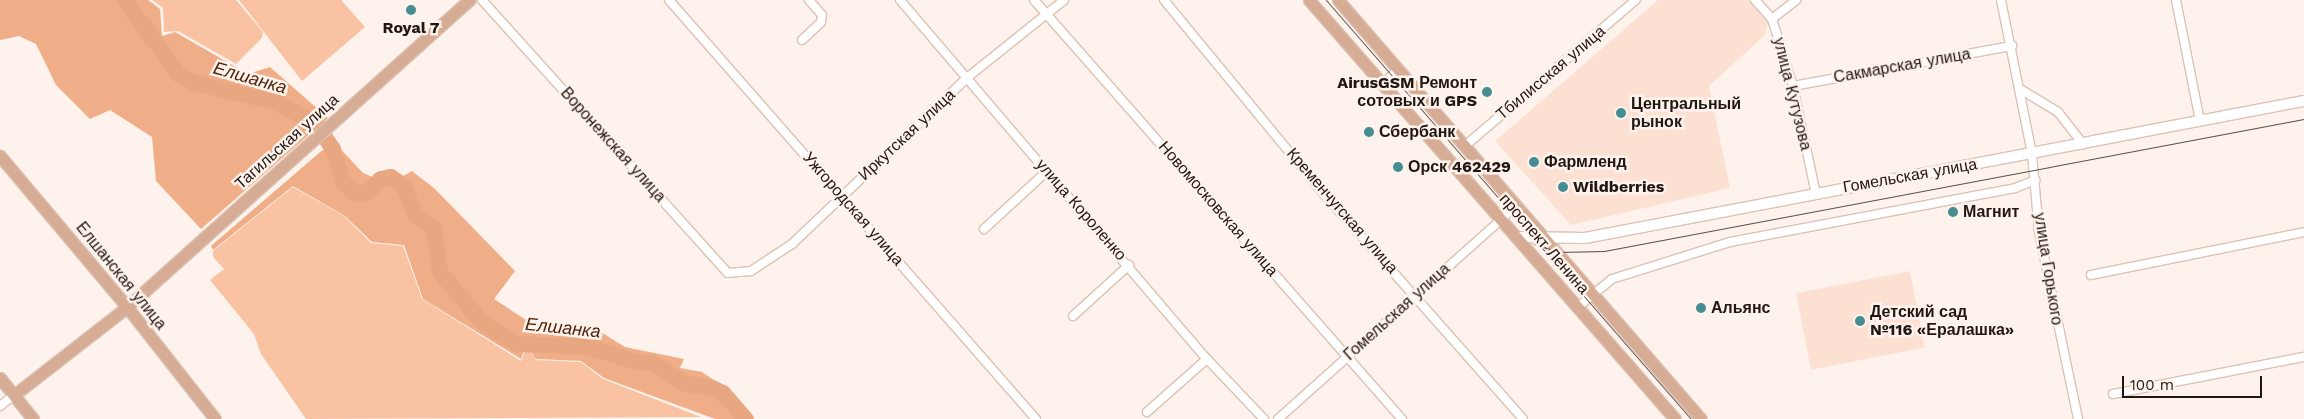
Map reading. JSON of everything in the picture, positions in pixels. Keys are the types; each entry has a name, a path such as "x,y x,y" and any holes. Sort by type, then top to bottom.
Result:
{"main road":[{"name":"Тагильская улица","path":"14,395 127,307 469,0"},
{"name":"проспект Ленина","path":"1309,0 1675,419"},
{"name":"проспект Ленина","path":"1338,0 1466,145 1516,206 1548,240 1701,419"},
{"name":"Елшанская улица","path":"0,156 127,307 215,419"},
{"path":"0,378 33,419"}],"street":[{"name":"Воронежская улица","path":"482,0 728,273 751,271"},
{"name":"Ужгородская улица","path":"669,0 1036,419"},
{"path":"802,40 822,22 822,15 809,0"},
{"name":"улица Короленко","path":"900,0 968,77 1046,172 1129,265 1207,359 1264,419"},
{"name":"Новомосковская улица","path":"1034,0 1402,419"},
{"name":"Иркутская улица","path":"751,271 792,244 968,77 1064,0"},
{"name":"Кременчугская улица","path":"1164,0 1324,194 1416,295 1524,419"},
{"name":"Тбилисская улица","path":"1466,145 1636,0"},
{"name":"улица Кутузова","path":"1755,0 1772,19 1793,86 1816,194"},
{"path":"1772,19 1796,0"},
{"name":"улица Горького","path":"2001,0 2012,46 2032,154 2036,180 2039,232 2078,419"},
{"path":"2176,0 2200,122"},
{"name":"Сакмарская улица","path":"1793,86 2012,46"},
{"path":"1382,84 1399,70"},
{"path":"2020,89 2058,112 2083,144"},
{"name":"Гомельская улица","path":"1516,237 1548,240 1585,238 2304,101"},
{"path":"984,230 1046,172"},
{"name":"Гомельская улица","path":"1578,307 1612,279 1730,242 2015,188 2036,180"},
{"name":"Гомельская улица","path":"1278,419 1516,206"},
{"path":"2091,275 2304,232"},
{"path":"1073,316 1129,265"},
{"path":"2113,394 2304,357"},
{"path":"1147,412 1207,359"},
{"path":"0,406 14,395"}],"shaded area":[{"path":"0,0 148,0 160,9 162,36 175,32 248,74 270,67 328,118 201,229 156,181 152,137 110,110 90,119 56,85 36,44 19,36 0,40"},
{"path":"152,0 236,0 263,32 262,38 236,64 178,31 164,32 163,8"},
{"path":"239,0 341,0 365,27 302,81"},
{"name":"Центральный рынок","path":"1658,0 1748,0 1768,22 1765,35 1709,86 1730,188 1571,225 1495,141"},
{"path":"333,141 363,173 389,184 412,171 435,189 515,271 494,299 543,331 596,329 625,347 684,359 680,368 702,372 731,392 754,419 715,419 604,378 581,361 536,359 526,344 521,359 423,299 404,245 372,242 345,216 293,186 213,250 211,246"},
{"path":"293,187 344,216 371,243 403,246 422,299 521,361 527,346 536,360 581,362 603,379 701,417 306,419 261,354 254,334 210,280 224,269 213,257 213,251"},
{"name":"Детский сад №116 «Ералашка»","path":"1910,271 1925,348 1811,370 1796,293"}],"waterway":[{"name":"Елшанка","path":"125,0 179,75 195,83 278,103 316,124 333,149 343,182 356,194 368,192 381,179 391,177 404,186 415,215 434,229 440,272 480,320 497,333 517,344 588,347 637,362 655,364 686,384 710,387 723,393 746,419"}],"tram line":[{"path":"1326,0 1691,419"},
{"path":"1534,244 1558,252 1604,251 2304,119"}],"place":[{"name":"Royal 7","path":"411,10"},
{"name":"AirusGSM Ремонт сотовых и GPS","path":"1487,92"},
{"name":"Центральный рынок","path":"1621,113"},
{"name":"Сбербанк","path":"1369,132"},
{"name":"Фармленд","path":"1534,162"},
{"name":"Орск 462429","path":"1398,167"},
{"name":"Wildberries","path":"1563,187"},
{"name":"Магнит","path":"1953,212"},
{"name":"Альянс","path":"1701,308"},
{"name":"Детский сад №116 «Ералашка»","path":"1860,321"}]}
